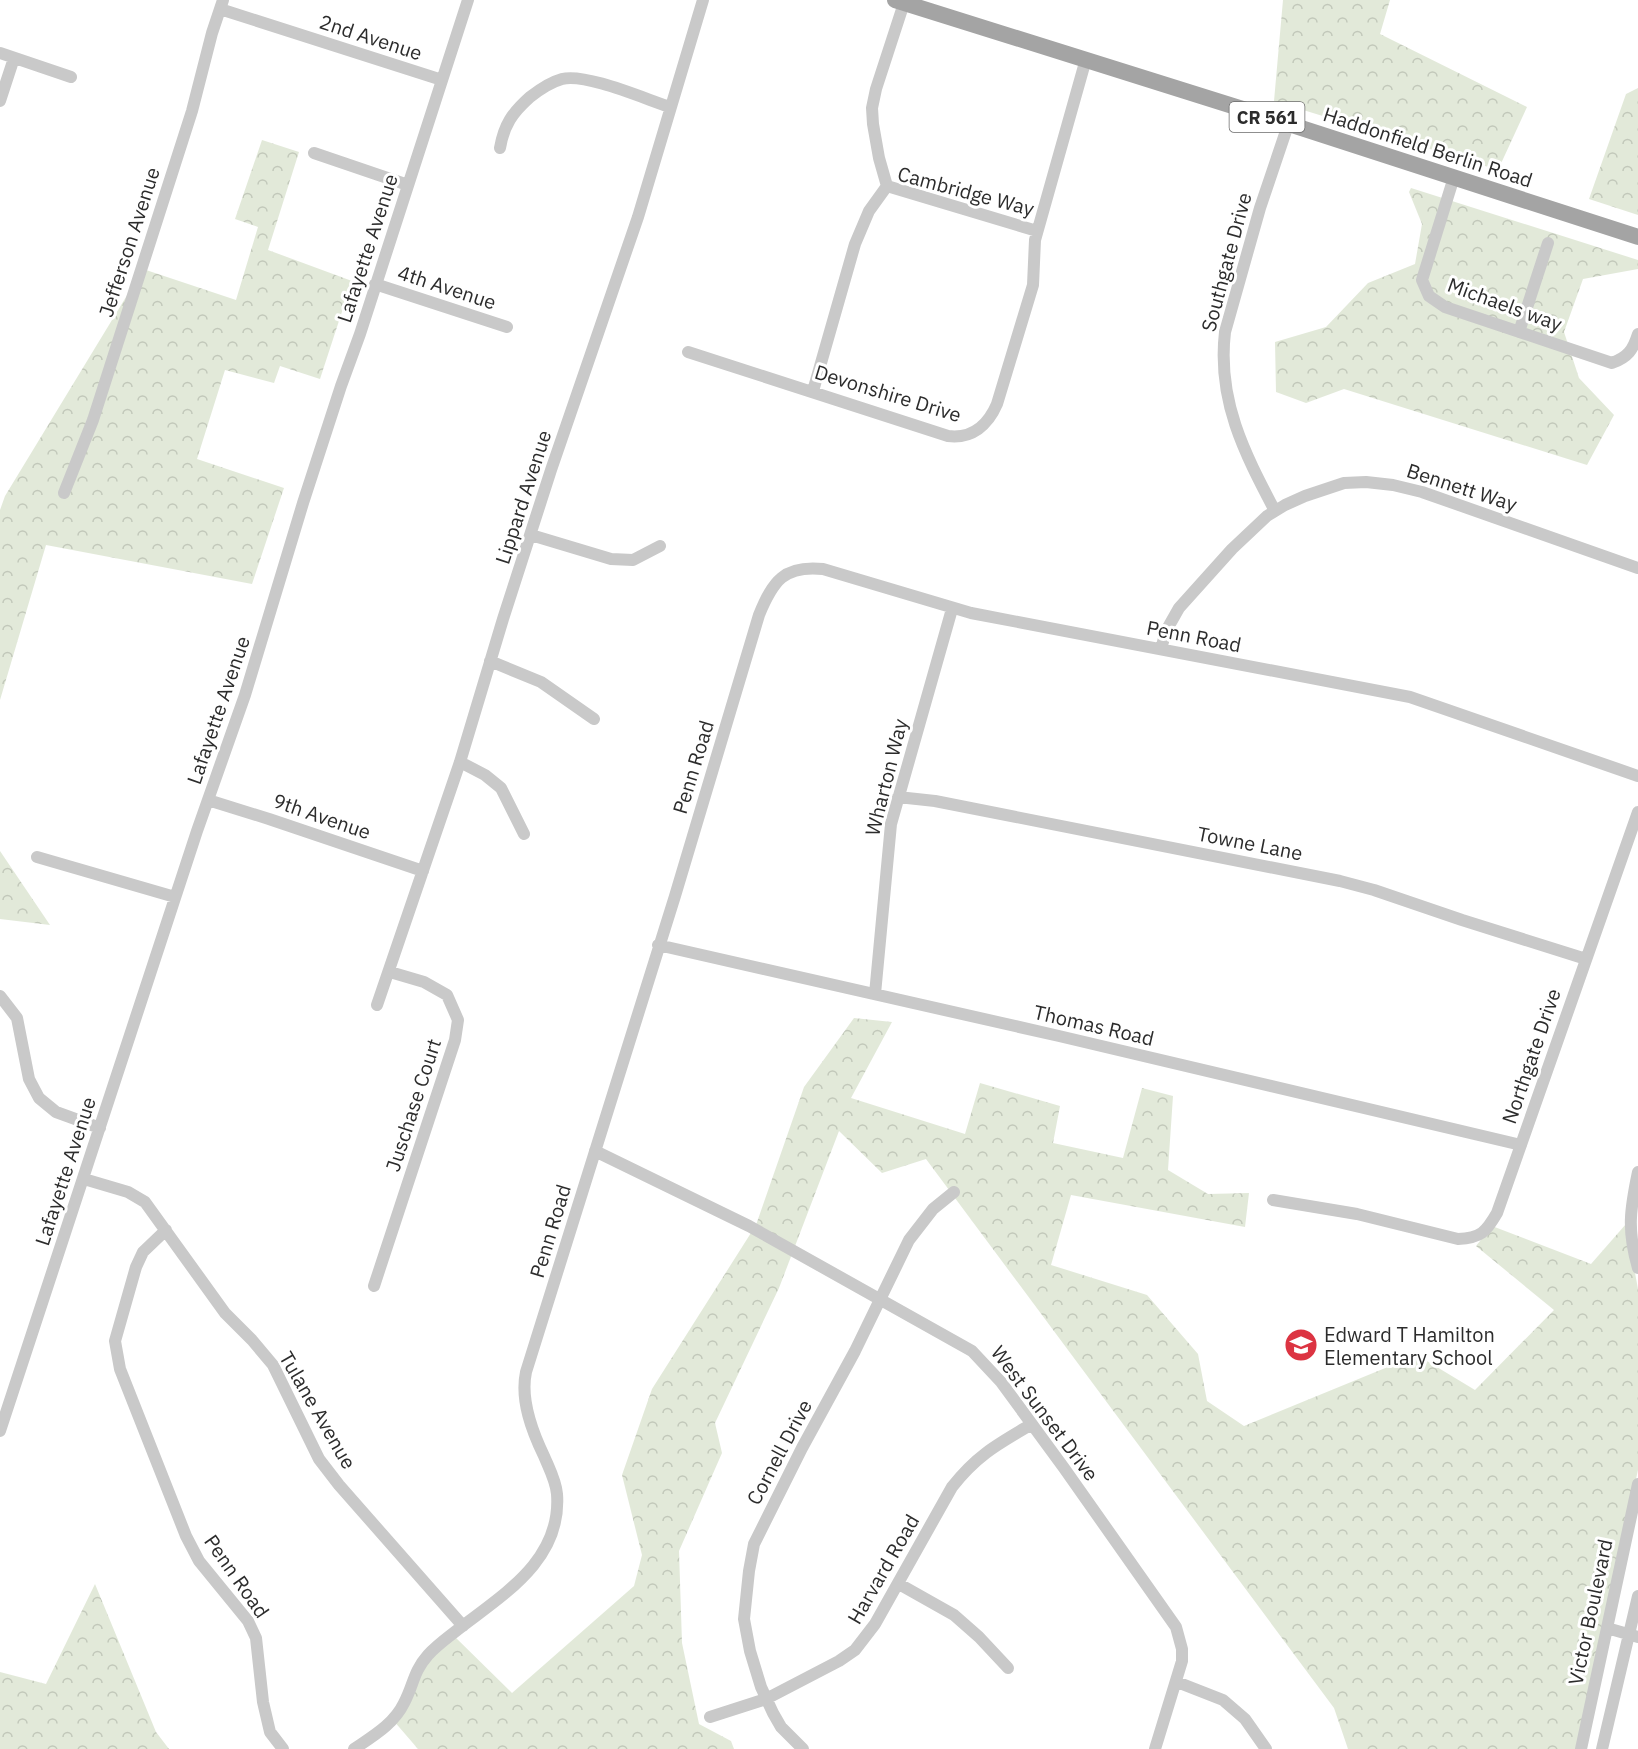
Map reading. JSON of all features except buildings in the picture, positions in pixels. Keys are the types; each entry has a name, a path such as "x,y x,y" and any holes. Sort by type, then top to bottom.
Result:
{"main road":[{"name":"Haddonfield Berlin Road","path":"900,1 1638,237"}],"street":[{"name":"Lafayette Avenue","path":"0,1431 175,897 245,695 303,503 468,0"},
{"name":"Lippard Avenue","path":"377,1005 460,762 551,470 638,218 703,0"},
{"path":"887,186 879,158 872,108 900,1"},
{"name":"2nd Avenue","path":"221,4 442,80"},
{"name":"Jefferson Avenue","path":"64,493 96,411 192,111 221,4"},
{"path":"0,53 71,77"},
{"path":"0,101 14,58"},
{"name":"Devonshire Drive","path":"688,352 948,436 961,438 985,424 991,419 997,404 1033,285 1037,231 1086,59"},
{"path":"500,148 503,130 521,105 535,93 563,79 586,80 670,107"},
{"name":"Southgate Drive","path":"1275,511 1257,476 1233,419 1223,374 1223,348 1225,332 1260,208 1288,125"},
{"path":"314,153 408,185"},
{"name":"Michaels way","path":"1454,177 1422,280 1429,296 1445,307 1612,363 1624,359 1633,350 1638,334"},
{"name":"Cambridge Way","path":"813,391 855,244 869,211 887,186 1037,231"},
{"path":"1519,332 1548,243"},
{"name":"4th Avenue","path":"375,284 507,327"},
{"name":"Bennett Way","path":"1161,649 1166,631 1179,608 1232,549 1267,516 1305,496 1344,483 1366,482 1393,485 1422,492 1638,568"},
{"path":"531,535 611,559 633,560 660,546"},
{"name":"Penn Road","path":"354,1749 388,1725 404,1704 416,1670 430,1652 531,1569 548,1547 555,1523 558,1494 553,1477 532,1431 524,1381 675,896 759,615 767,595 785,573 807,568 823,570 952,609 1410,697 1638,776"},
{"name":"Wharton Way","path":"875,994 891,824 952,609"},
{"path":"490,661 541,682 594,719"},
{"path":"460,762 485,775 501,788 524,834"},
{"name":"Towne Lane","path":"898,797 935,801 1340,881 1586,959"},
{"name":"9th Avenue","path":"208,800 423,871"},
{"name":"Northgate Drive","path":"1273,1200 1357,1214 1458,1239 1472,1238 1482,1234 1497,1213 1638,812"},
{"path":"37,857 175,897"},
{"name":"Thomas Road","path":"658,945 1521,1144"},
{"name":"Juschase Court","path":"374,1286 455,1040 458,1020 447,995 424,982 390,972"},
{"path":"0,996 17,1018 29,1079 39,1098 56,1112 100,1128"},
{"name":"West Sunset Drive","path":"595,1150 749,1226 972,1350 1001,1382 1032,1424 1176,1627 1182,1649 1182,1661 1155,1749"},
{"path":"1638,1172 1630,1231 1638,1268"},
{"name":"Tulane Avenue","path":"84,1179 128,1192 145,1202 225,1313 273,1365 319,1459 339,1485 463,1626"},
{"name":"Cornell Drive","path":"803,1749 782,1727 766,1699 750,1652 744,1619 748,1571 754,1545 802,1448 855,1351 909,1240 933,1209 954,1192"},
{"name":"Penn Road","path":"166,1230 143,1252 136,1267 115,1341 120,1369 186,1536 199,1561 248,1621 256,1638 263,1702 270,1732 283,1749"},
{"name":"Harvard Road","path":"710,1717 766,1699 855,1650 875,1624 952,1487 965,1470 990,1449 1032,1424"},
{"name":"Victor Boulevard","path":"1581,1749 1638,1484"},
{"path":"898,1584 954,1615 979,1637 1008,1668"},
{"path":"1602,1749 1633,1636 1638,1596"},
{"path":"1606,1628 1633,1636"},
{"path":"1177,1682 1223,1700 1245,1719 1266,1749"}],"green space":[{"path":"1283,0 1390,0 1380,34 1527,107 1498,170 1274,101"},
{"path":"1638,88 1638,215 1589,199 1626,94"},
{"path":"262,140 299,152 268,250 352,281 320,379 280,366 274,383 225,370 197,459 284,488 252,584 46,545 0,700 0,510 5,496 143,269 236,300 258,227 235,219"},
{"path":"1411,188 1638,260 1638,269 1583,279 1564,332 1579,378 1614,415 1587,465 1344,389 1306,403 1276,392 1275,342 1326,327 1368,283 1415,264 1422,224 1409,192"},
{"path":"0,851 50,925 0,919"},
{"path":"854,1018 892,1022 851,1098 965,1134 980,1083 1060,1106 1053,1143 1123,1158 1142,1088 1173,1096 1168,1170 1208,1194 1249,1193 1245,1227 1071,1195 1051,1265 1147,1295 1198,1354 1207,1401 1244,1426 1417,1355 1475,1390 1554,1310 1476,1246 1492,1226 1591,1264 1626,1224 1638,1289 1638,1470 1576,1749 1348,1749 1334,1708 926,1159 882,1173 839,1131 779,1288 715,1423 722,1453 679,1551 682,1643 699,1724 731,1741 734,1749 418,1749 393,1720 429,1651 452,1634 512,1693 634,1586 642,1555 622,1475 652,1389 756,1225 804,1087"},
{"path":"95,1584 156,1732 169,1749 0,1749 0,1672 46,1684"}],"place":[{"name":"Edward T Hamilton Elementary School","path":"1301,1345"}]}
